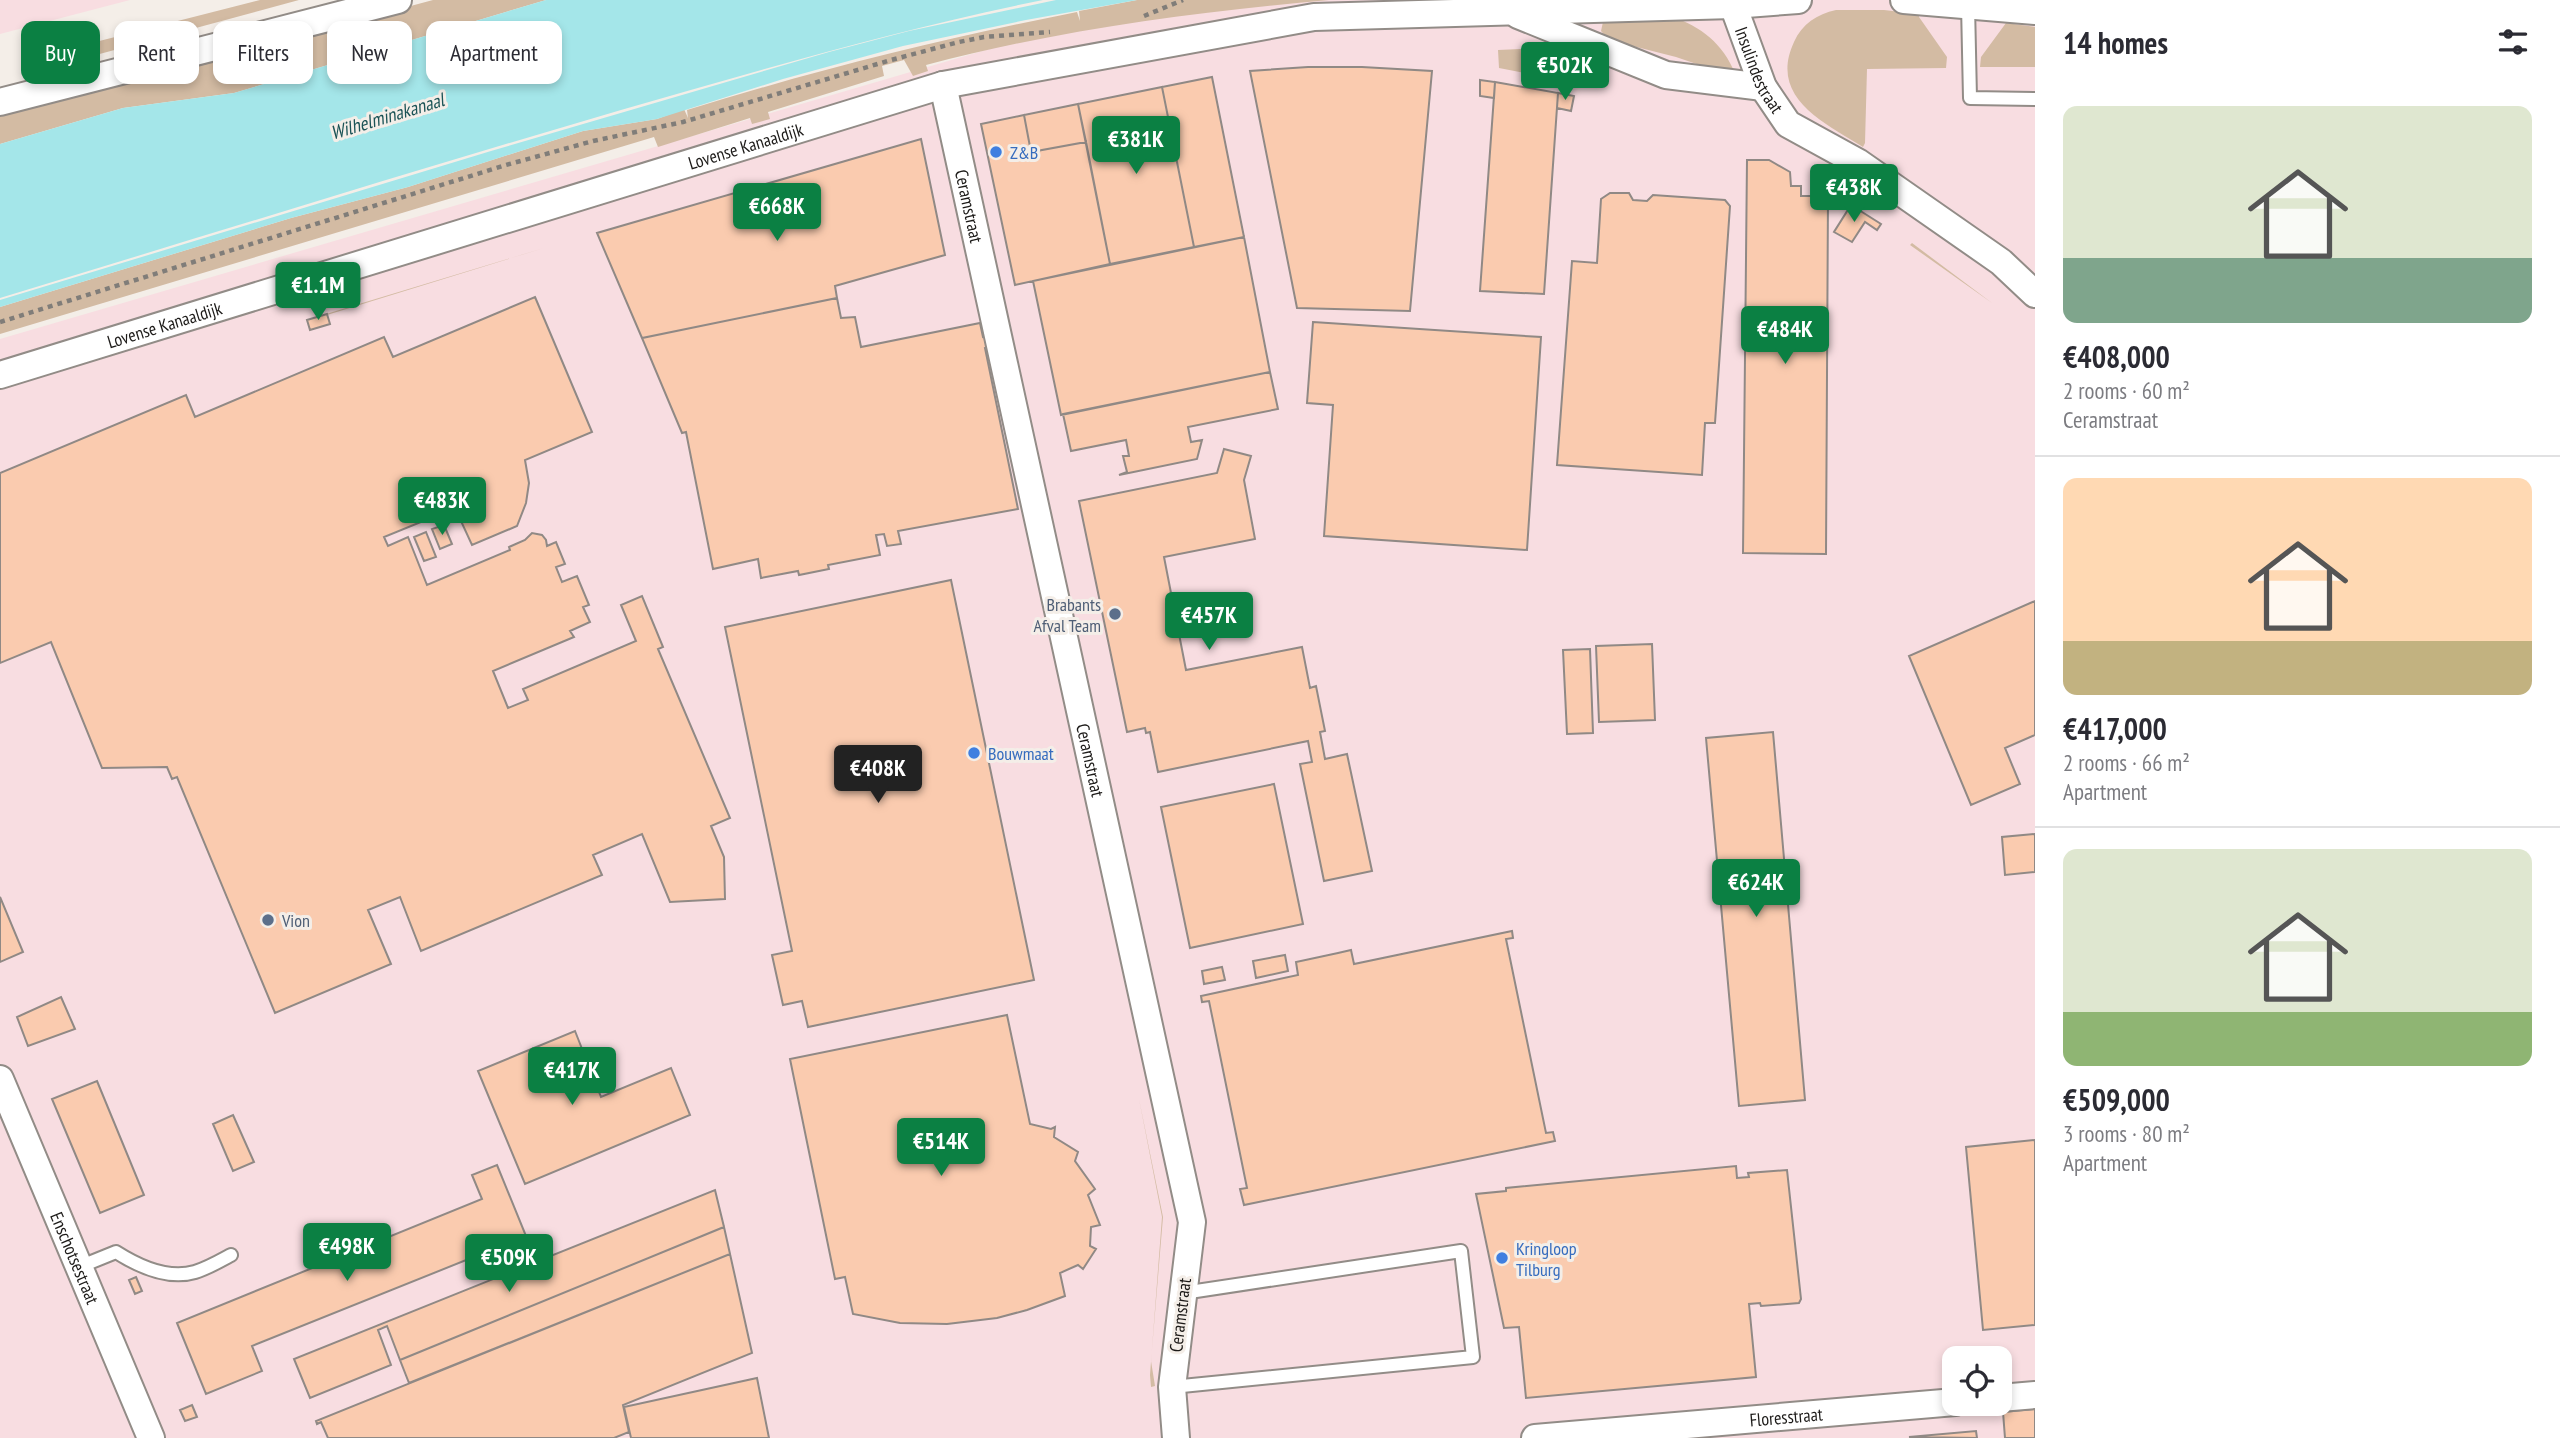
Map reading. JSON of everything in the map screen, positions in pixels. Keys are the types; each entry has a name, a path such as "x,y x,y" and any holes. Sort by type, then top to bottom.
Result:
{"street":[{"path":"0,102 398,0"},
{"name":"Lovense Kanaaldijk","path":"0,375 943,85 1314,17 1733,5 1798,0"},
{"path":"1904,0 2035,11"},
{"name":"Insulindestraat","path":"1733,5 1763,87 1788,124 1859,163 2001,262 2035,294"},
{"name":"Lovense Kanaaldijk","path":"1510,11 1666,75 1763,87"},
{"name":"Ceramstraat","path":"943,85 1192,1222 1172,1387 1176,1438"},
{"name":"Enschotsestraat","path":"0,1079 152,1438"},
{"path":"2012,1397 2035,1395"},
{"name":"Floresstraat","path":"1535,1438 1942,1403"}],"lane":[{"path":"1968,5 1970,98 2035,99"},
{"path":"1172,1387 1473,1357 1461,1251 1183,1293"},
{"path":"79,1267 116,1252 134,1264 173,1275 194,1273 231,1255"}],"path":[{"path":"1136,18 1183,0"},
{"path":"0,322 127,284 246,244 593,141 683,122 891,60 984,37 1062,31"}],"shaded area":[{"path":"0,0 130,0 50,21 21,21 21,29 0,34"},
{"path":"260,0 299,0 213,21 199,27 199,21 178,21"},
{"path":"433,0 546,0 476,21 426,21 426,36 412,40 412,21 355,21"},
{"path":"1137,0 1329,0 1228,10 1076,32 926,65 928,71 913,76 904,60 882,66 884,76 768,112 770,119 752,124 750,118 658,147 654,137 0,334 0,307 291,218 408,187 583,131 657,119 684,109 688,118 687,110 832,68 1077,12 1080,21 1079,11"},
{"path":"1156,0 2035,0 2035,1438 0,1438 0,339"},
{"path":"1836,10 1884,10 1919,14 1947,57 1946,68 1867,69 1863,147 1804,106 1794,94 1788,79 1788,62 1801,30 1823,14"},
{"path":"1672,17 1692,25 1710,38 1724,53 1735,73 1726,74 1676,57 1609,40 1601,31 1603,22"},
{"path":"2006,23 2035,27 2035,67 1980,67 1981,57"},
{"path":"327,28 327,65 313,69 313,32"},
{"path":"114,37 114,50 100,54 100,41"},
{"path":"1563,47 1566,81 1499,68 1498,50"},
{"path":"213,59 213,84 264,84 234,93 123,108 0,144 0,116 119,84 199,84 199,63"},
{"path":"1912,243 1992,303 1910,245"},
{"path":"544,248 327,315 326,314"},
{"path":"1139,1099 1163,1217 1152,1352 1162,1217"},
{"path":"1151,1361 1155,1386 1151,1387 1150,1375"}],"water":[{"name":"Wilhelminakanaal","path":"546,0 1043,0 884,37 673,95 0,298 0,144 123,108 234,93 264,84 313,84 313,69 327,65 327,84 412,84 412,40 426,36 426,84 562,84 562,21 476,21"},
{"path":"1056,0 1137,0 903,46 783,79 657,119 583,131 408,187 291,218 0,307 0,300 829,52 909,31"}],"building":[{"path":"1308,67 1432,71 1410,311 1297,308 1250,71"},
{"path":"1212,77 1244,237 1194,247 1162,87"},
{"path":"1480,80 1495,82 1494,98 1480,96"},
{"path":"1495,82 1558,93 1544,294 1480,291"},
{"path":"1162,87 1194,247 1110,264 1078,104"},
{"path":"1558,93 1574,96 1571,111 1557,108"},
{"path":"1078,104 1086,142 1031,152 1024,115"},
{"path":"1024,115 1031,152 1086,142 1110,264 1015,285 981,124"},
{"path":"921,139 945,255 835,286 837,298 642,338 597,233"},
{"path":"1747,160 1769,160 1790,172 1791,186 1801,186 1801,196 1828,196 1826,554 1743,553"},
{"path":"1610,193 1629,193 1633,200 1647,201 1653,195 1725,200 1730,206 1715,423 1705,423 1702,475 1557,465 1572,261 1597,263 1601,199"},
{"path":"1851,205 1881,224 1877,230 1865,222 1852,242 1834,232"},
{"path":"1244,237 1270,372 1061,415 1033,281"},
{"path":"535,297 592,432 525,460 529,483 526,503 517,526 472,545 455,508 384,537 388,546 408,537 427,585 510,550 509,547 525,540 532,533 542,535 547,546 556,542 565,564 556,567 562,582 577,576 589,605 583,607 590,622 570,631 574,637 493,671 508,708 528,700 523,689 636,641 621,605 642,596 663,647 658,649 730,818 711,826 724,857 725,899 670,902 642,834 593,855 602,875 421,951 400,897 368,910 391,964 275,1013 177,777 172,779 167,767 102,768 51,642 0,663 0,473 186,395 195,417 384,337 393,357"},
{"path":"837,298 841,318 855,317 861,347 980,323 983,337 987,336 990,347 985,348 1018,509 898,531 901,544 887,546 884,534 876,535 880,555 828,565 829,569 799,575 798,571 761,578 758,559 713,569 686,432 682,433 642,338"},
{"path":"327,314 330,324 310,330 307,320"},
{"path":"1313,322 1541,337 1527,550 1324,536 1333,405 1307,403"},
{"path":"1270,372 1278,409 1188,427 1191,442 1202,440 1197,459 1119,475 1127,472 1123,456 1129,456 1126,440 1071,451 1063,414"},
{"path":"1224,449 1251,456 1244,480 1255,539 1164,557 1186,670 1302,647 1310,688 1316,686 1325,731 1320,732 1325,759 1347,754 1372,871 1324,881 1300,764 1312,762 1308,741 1158,772 1150,732 1146,733 1145,728 1127,732 1079,501 1217,473"},
{"path":"444,525 452,544 440,549 432,529"},
{"path":"426,532 436,557 424,561 414,537"},
{"path":"951,580 1034,980 808,1027 802,1001 783,1005 772,955 792,951 725,627"},
{"path":"2035,601 2035,735 2005,748 2020,784 1971,805 1909,656"},
{"path":"1652,644 1655,720 1599,722 1596,646"},
{"path":"1590,649 1593,733 1567,734 1563,650"},
{"path":"1773,732 1805,1100 1739,1106 1706,738"},
{"path":"1274,784 1303,924 1190,948 1161,807"},
{"path":"2035,834 2035,872 2005,875 2002,837"},
{"path":"0,897 23,952 0,962"},
{"path":"1512,931 1513,938 1506,939 1546,1133 1553,1132 1555,1141 1244,1205 1240,1189 1247,1188 1209,1001 1202,1002 1201,996 1298,975 1296,962 1351,950 1354,964"},
{"path":"1285,955 1288,971 1256,978 1253,961"},
{"path":"1222,967 1225,980 1204,984 1202,971"},
{"path":"61,997 75,1029 28,1046 17,1017"},
{"path":"1007,1015 1030,1124 1051,1129 1055,1127 1054,1137 1078,1152 1075,1161 1095,1189 1088,1195 1100,1225 1091,1227 1090,1246 1096,1249 1083,1269 1078,1265 1060,1273 1065,1296 1027,1310 997,1318 947,1324 900,1323 853,1314 845,1277 835,1279 790,1059"},
{"path":"575,1031 601,1097 671,1068 690,1115 525,1184 478,1071"},
{"path":"97,1081 144,1195 100,1213 52,1099"},
{"path":"233,1115 254,1162 233,1171 213,1124"},
{"path":"2035,1140 2035,1325 1983,1330 1966,1147"},
{"path":"497,1165 526,1236 252,1346 262,1371 206,1394 177,1323 482,1199 472,1175"},
{"path":"1736,1166 1737,1178 1749,1177 1748,1173 1787,1170 1801,1299 1799,1303 1761,1306 1760,1303 1749,1304 1756,1377 1526,1398 1519,1327 1504,1328 1476,1194 1506,1191 1506,1188"},
{"path":"715,1190 724,1227 400,1360 387,1326 378,1330 391,1365 310,1398 294,1359"},
{"path":"724,1227 730,1254 409,1383 400,1360"},
{"path":"730,1254 752,1353 623,1405 629,1432 614,1438 328,1438 321,1422 317,1424 316,1421"},
{"path":"136,1277 142,1291 135,1294 129,1280"},
{"path":"757,1378 769,1438 631,1438 624,1407"},
{"path":"192,1405 197,1417 185,1421 180,1410"},
{"path":"2035,1409 2035,1438 2005,1438 2003,1416 2012,1416 2012,1411"},
{"path":"1976,1431 1977,1438 1909,1437"}],"place":[{"name":"Z&B","path":"996,152"},
{"name":"Brabants Afval Team","path":"1115,614"},
{"name":"Bouwmaat","path":"974,753"},
{"name":"Vion","path":"268,920"},
{"name":"Kringloop Tilburg","path":"1502,1258"}]}
